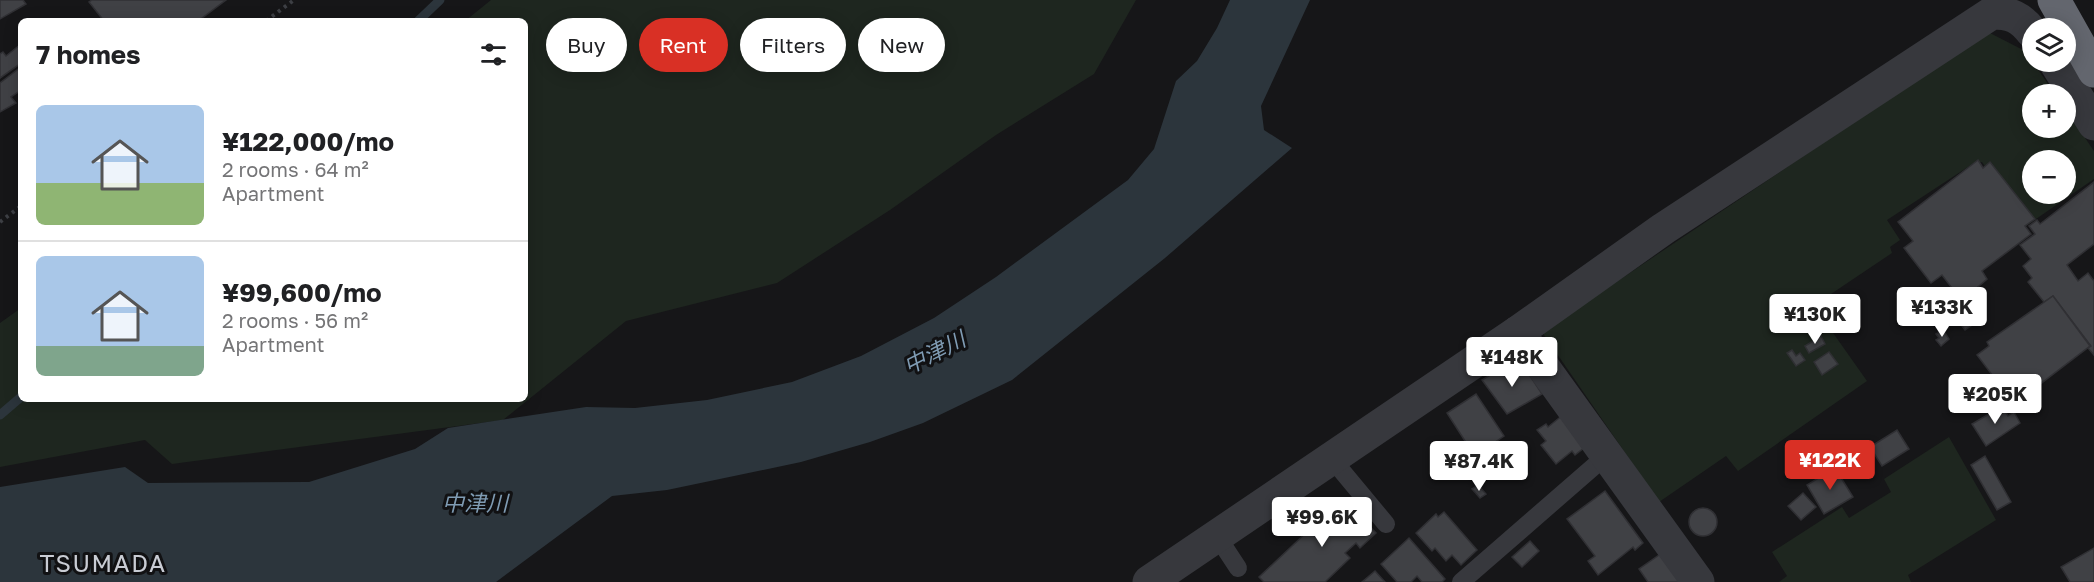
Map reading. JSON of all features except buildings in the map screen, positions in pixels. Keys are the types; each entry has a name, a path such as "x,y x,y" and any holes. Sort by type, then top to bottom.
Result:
{"highway":[{"path":"2054,0 2094,71"}],"street":[{"path":"1149,582 1518,332 1663,229 1992,13 2007,13 2022,19"},
{"path":"2061,72 2094,124"},
{"path":"1518,332 1698,582"}],"lane":[{"path":"1461,582 1607,455"},
{"path":"1332,459 1386,524"},
{"path":"1217,536 1238,568"}],"path":[{"path":"270,18 294,0"},
{"path":"0,222 18,208"}],"shaded area":[{"path":"491,0 1136,0 1094,74 996,135 890,210 777,283 626,321 528,400 528,18 469,18"},
{"path":"1988,32 2022,49 2022,72 2040,72 2048,84 2022,84 2022,138 2076,138 2076,125 2094,151 2094,179 2076,191 2076,150 2022,150 2022,204 2058,204 2026,226 1982,162 1974,163 1887,220 1900,240 1890,247 1892,253 1831,294 1847,318 1831,330 1867,381 1738,471 1726,456 1659,502 1542,332"},
{"path":"18,310 18,402 525,402 503,420 172,464 145,440 0,467 0,323"},
{"path":"1949,437 1996,520 1908,575 1911,582 1779,582 1787,576 1772,552 1842,507 1849,518 1891,492 1884,479"}],"water":[{"name":"中津川","path":"1230,0 1310,0 1261,106 1264,130 1292,148 1165,258 1012,380 923,423 870,442 801,462 667,490 612,496 496,582 0,582 0,487 125,467 148,483 309,482 415,449 448,428 586,407 635,408 707,400 792,382 861,356 934,318 996,277 1128,180 1154,149 1176,81 1197,61 1217,28"}],"waterway":[{"path":"421,18 440,0"},
{"path":"0,415 18,400"}],"district":[{"name":"TSUMADA","path":"103,562"}]}
